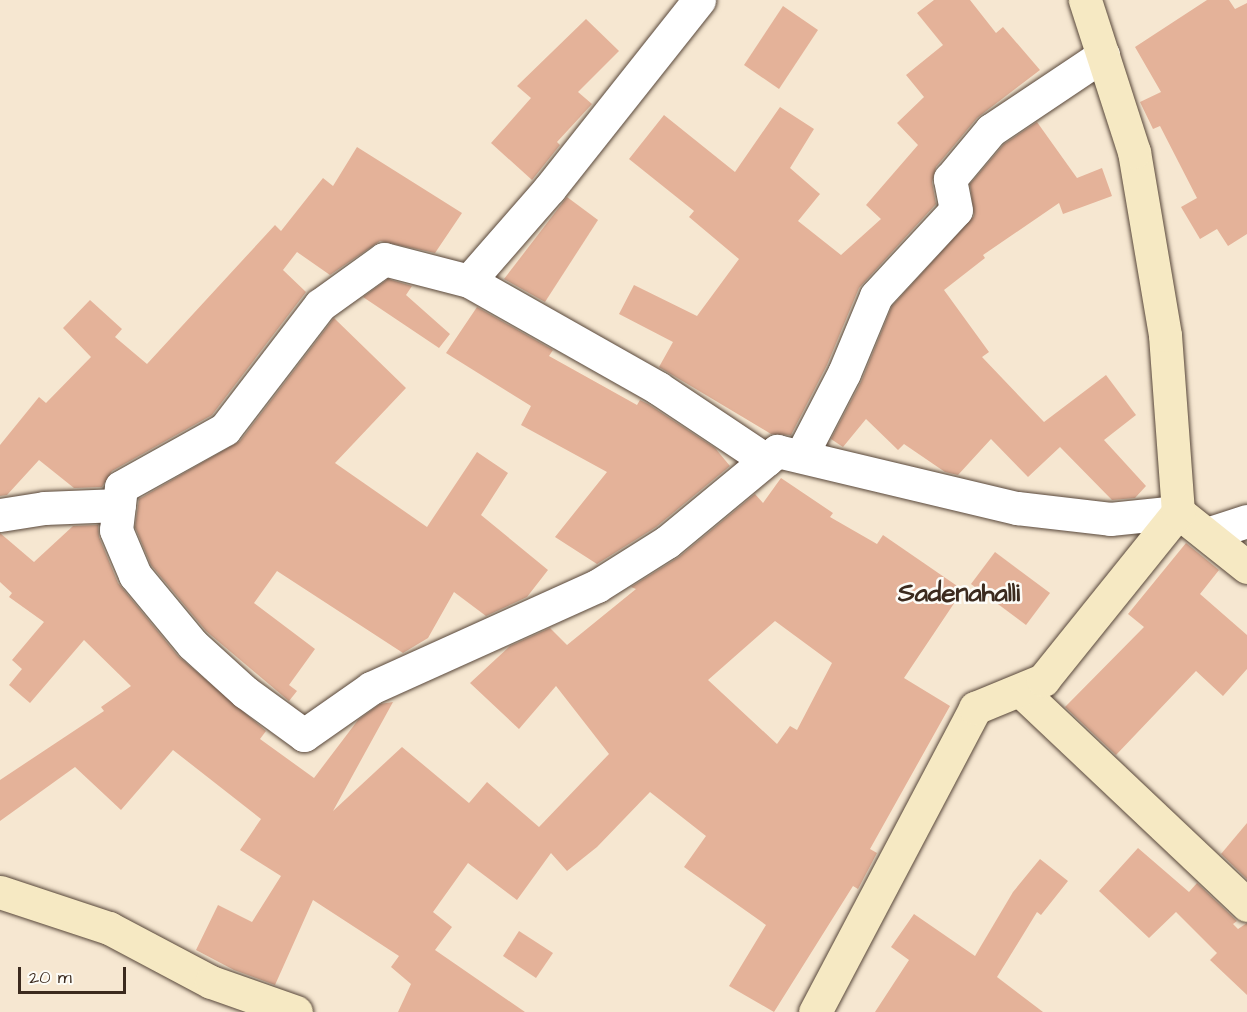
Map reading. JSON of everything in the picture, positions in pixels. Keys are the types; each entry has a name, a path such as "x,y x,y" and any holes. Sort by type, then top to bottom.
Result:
{"street":[{"path":"469,281 550,188 699,0"},
{"path":"815,1012 975,708 999,696 1022,692 1043,680 1178,512 1165,335 1134,152 1085,0"},
{"path":"801,456 844,373 876,296 956,210 950,178 992,130 1103,55"},
{"path":"766,460 658,388 469,281 384,259 320,305 246,397 225,429 121,487 116,530 135,575 192,644 245,692 304,735 371,688 597,586 667,542 777,451 1017,508 1110,519 1178,512 1247,567"},
{"path":"0,515 44,508 119,505"},
{"path":"1207,534 1247,521"},
{"path":"1022,692 1247,905"},
{"path":"0,892 109,928 211,982 296,1012"}],"building":[{"path":"934,0 970,0 996,33 1003,27 1040,70 977,118 936,167 932,182 936,204 859,288 827,365 791,435 771,434 659,367 673,342 619,314 634,285 697,316 739,259 689,217 694,211 629,159 664,115 735,172 780,107 814,129 790,168 820,194 798,221 841,255 881,219 866,205 918,145 897,123 924,97 906,75 943,45 917,13"},
{"path":"1207,0 1229,0 1235,9 1247,3 1247,234 1228,246 1217,229 1200,239 1181,207 1197,198 1160,126 1153,129 1140,102 1161,92 1135,47"},
{"path":"783,6 818,30 779,89 744,65"},
{"path":"586,19 619,51 578,92 592,104 557,142 560,145 532,180 491,143 531,98 517,86"},
{"path":"1037,122 1077,178 1102,168 1112,196 1063,214 1059,203 983,255 985,258 944,290 989,352 982,357 1044,422 1106,375 1136,415 1104,440 1146,486 1135,498 1112,500 1060,447 1028,477 991,439 958,475 945,472 904,444 898,450 866,419 843,447 831,439 861,382 892,306 974,216 970,184 1004,144"},
{"path":"357,147 462,213 435,253 380,241 330,275 297,252 283,270 306,292 212,415 112,471 102,487 74,488 39,460 7,495 0,496 0,445 39,397 46,403 91,357 63,328 90,300 122,329 115,337 147,364 275,225 281,231 323,178 333,186"},
{"path":"567,197 598,220 545,302 504,279"},
{"path":"388,279 412,286 406,295 450,334 439,348 363,297"},
{"path":"477,307 553,350 549,356 637,405 640,400 648,404 715,448 730,466 656,527 597,564 555,537 607,472 521,425 531,406 446,353"},
{"path":"334,318 406,388 335,463 427,527 477,452 508,473 481,515 548,570 527,597 486,616 454,592 428,638 403,653 277,571 254,603 315,649 289,685 297,691 289,701 206,631 151,565 135,527 139,499 240,441"},
{"path":"781,478 833,513 830,517 877,544 883,535 963,590 904,678 950,706 870,849 877,853 858,889 853,886 774,1012 729,986 766,925 684,867 706,836 650,792 597,847 567,871 551,853 517,900 468,863 433,912 452,927 435,950 525,1012 398,1012 411,984 391,967 399,956 313,900 275,985 234,970 196,950 218,905 252,922 281,876 240,850 261,819 173,750 121,810 75,767 0,821 0,780 104,711 101,707 131,686 84,640 30,703 9,685 22,669 12,660 44,622 9,597 12,593 0,582 0,533 34,562 73,526 98,525 99,537 118,583 178,656 266,731 260,739 314,778 358,720 380,704 393,702 333,811 402,747 469,803 487,782 539,827 609,754 556,686 519,729 470,683 510,646 550,628 567,645 636,589 631,587 679,557 755,494 763,503","holes":["775,621 832,663 797,730 790,726 777,744 708,680"]},
{"path":"1186,543 1219,570 1200,594 1247,635 1247,669 1223,696 1196,671 1116,755 1065,707 1144,627 1128,614"},
{"path":"995,552 1050,593 1026,625 971,584"},
{"path":"1247,823 1247,879 1221,854"},
{"path":"1138,848 1189,892 1197,883 1237,921 1233,924 1238,929 1247,923 1247,995 1210,960 1217,953 1176,912 1149,938 1099,891"},
{"path":"1040,859 1068,881 1041,915 1037,912 997,977 1043,1012 875,1012 909,960 891,947 914,914 975,956 1013,892"},
{"path":"519,931 553,953 536,978 503,956"}],"district":[{"name":"Sadenahalli","path":"959,594"}]}
